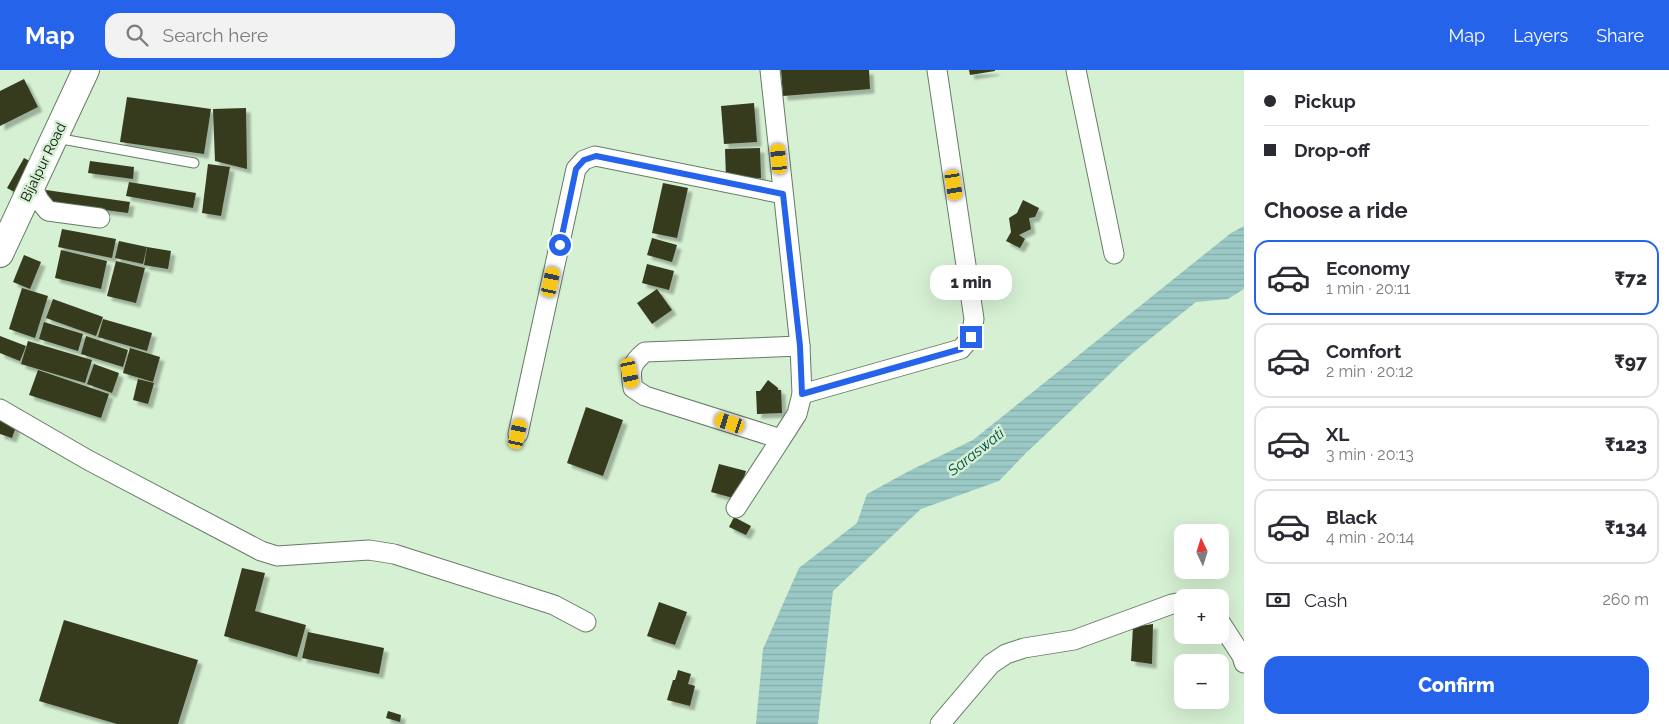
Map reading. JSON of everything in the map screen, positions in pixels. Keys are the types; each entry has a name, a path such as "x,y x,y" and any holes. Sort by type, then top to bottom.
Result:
{"main road":[{"name":"Bijalpur Road","path":"0,254 86,70"}],"street":[{"path":"736,508 797,414 802,394 800,346 770,70"},
{"path":"802,394 961,349 971,337 974,319 937,70"},
{"path":"1076,70 1114,254"},
{"path":"518,434 576,169 584,160 596,156 783,194"},
{"path":"32,186 38,200 48,211 100,218"},
{"path":"781,439 645,396 633,388 630,373 637,359 645,352 800,346"},
{"path":"0,409 88,460 261,551 277,556 369,550 394,554 554,605 586,622"},
{"path":"940,724 990,664 1006,654 1024,648 1074,640 1174,604"},
{"path":"1229,636 1242,656 1244,663"}],"lane":[{"path":"55,138 194,163"}],"water":[{"name":"Saraswati","path":"1244,226 1244,289 1228,299 1196,302 1130,355 999,481 921,509 833,591 818,724 756,724 763,649 799,568 857,523 867,494 973,440 1231,233"}],"building":[{"path":"781,70 869,70 870,89 783,96"},
{"path":"969,70 995,70 995,71 970,75"},
{"path":"24,79 38,107 0,126 0,91"},
{"path":"127,97 211,109 204,154 120,142"},
{"path":"754,103 757,142 724,144 721,106"},
{"path":"246,108 247,169 215,161 213,109"},
{"path":"760,148 761,178 726,179 725,149"},
{"path":"24,158 37,165 20,195 7,188"},
{"path":"90,161 134,167 133,179 88,173"},
{"path":"208,164 230,167 221,216 202,213"},
{"path":"129,182 196,193 193,208 126,196"},
{"path":"663,183 688,188 677,238 652,233"},
{"path":"46,190 130,202 128,213 45,202"},
{"path":"1023,200 1039,208 1035,217 1029,218 1031,229 1019,235 1025,239 1020,248 1006,241 1011,232 1009,218 1017,213"},
{"path":"62,229 116,239 112,258 58,247"},
{"path":"652,238 677,245 672,262 647,255"},
{"path":"119,241 147,247 143,264 115,258"},
{"path":"147,247 171,251 168,269 144,265"},
{"path":"61,250 107,261 101,289 55,278"},
{"path":"24,255 41,262 30,289 13,282"},
{"path":"116,261 145,268 136,303 107,296"},
{"path":"647,264 674,271 669,290 642,283"},
{"path":"22,288 48,296 35,338 9,329"},
{"path":"657,289 672,310 652,324 637,303"},
{"path":"53,299 103,317 96,336 46,318"},
{"path":"103,319 152,333 147,351 98,337"},
{"path":"44,322 83,334 78,351 39,339"},
{"path":"0,336 26,346 20,361 0,353"},
{"path":"86,336 128,350 123,367 81,354"},
{"path":"28,341 92,360 85,383 21,364"},
{"path":"130,348 160,357 153,382 123,373"},
{"path":"94,364 119,373 112,393 87,384"},
{"path":"38,370 109,394 101,418 29,395"},
{"path":"138,379 154,383 148,404 133,400"},
{"path":"768,380 778,390 781,390 782,413 757,414 756,391 760,391"},
{"path":"586,407 623,420 603,476 567,463"},
{"path":"0,419 17,424 12,438 0,434"},
{"path":"719,464 746,471 737,499 711,492"},
{"path":"734,517 751,526 746,535 729,527"},
{"path":"242,568 265,573 255,611 306,625 297,657 224,636"},
{"path":"659,602 687,612 675,645 647,636"},
{"path":"64,620 198,660 178,724 117,724 39,701"},
{"path":"1153,624 1152,664 1131,661 1133,627"},
{"path":"308,632 384,648 379,674 302,658"},
{"path":"678,670 691,674 688,684 695,686 690,706 667,700"},
{"path":"388,711 401,715 400,722 386,718"}],"route":[{"path":"560,245 576,169 584,160 596,156 783,194 800,346 802,394 961,349 971,337"}]}
